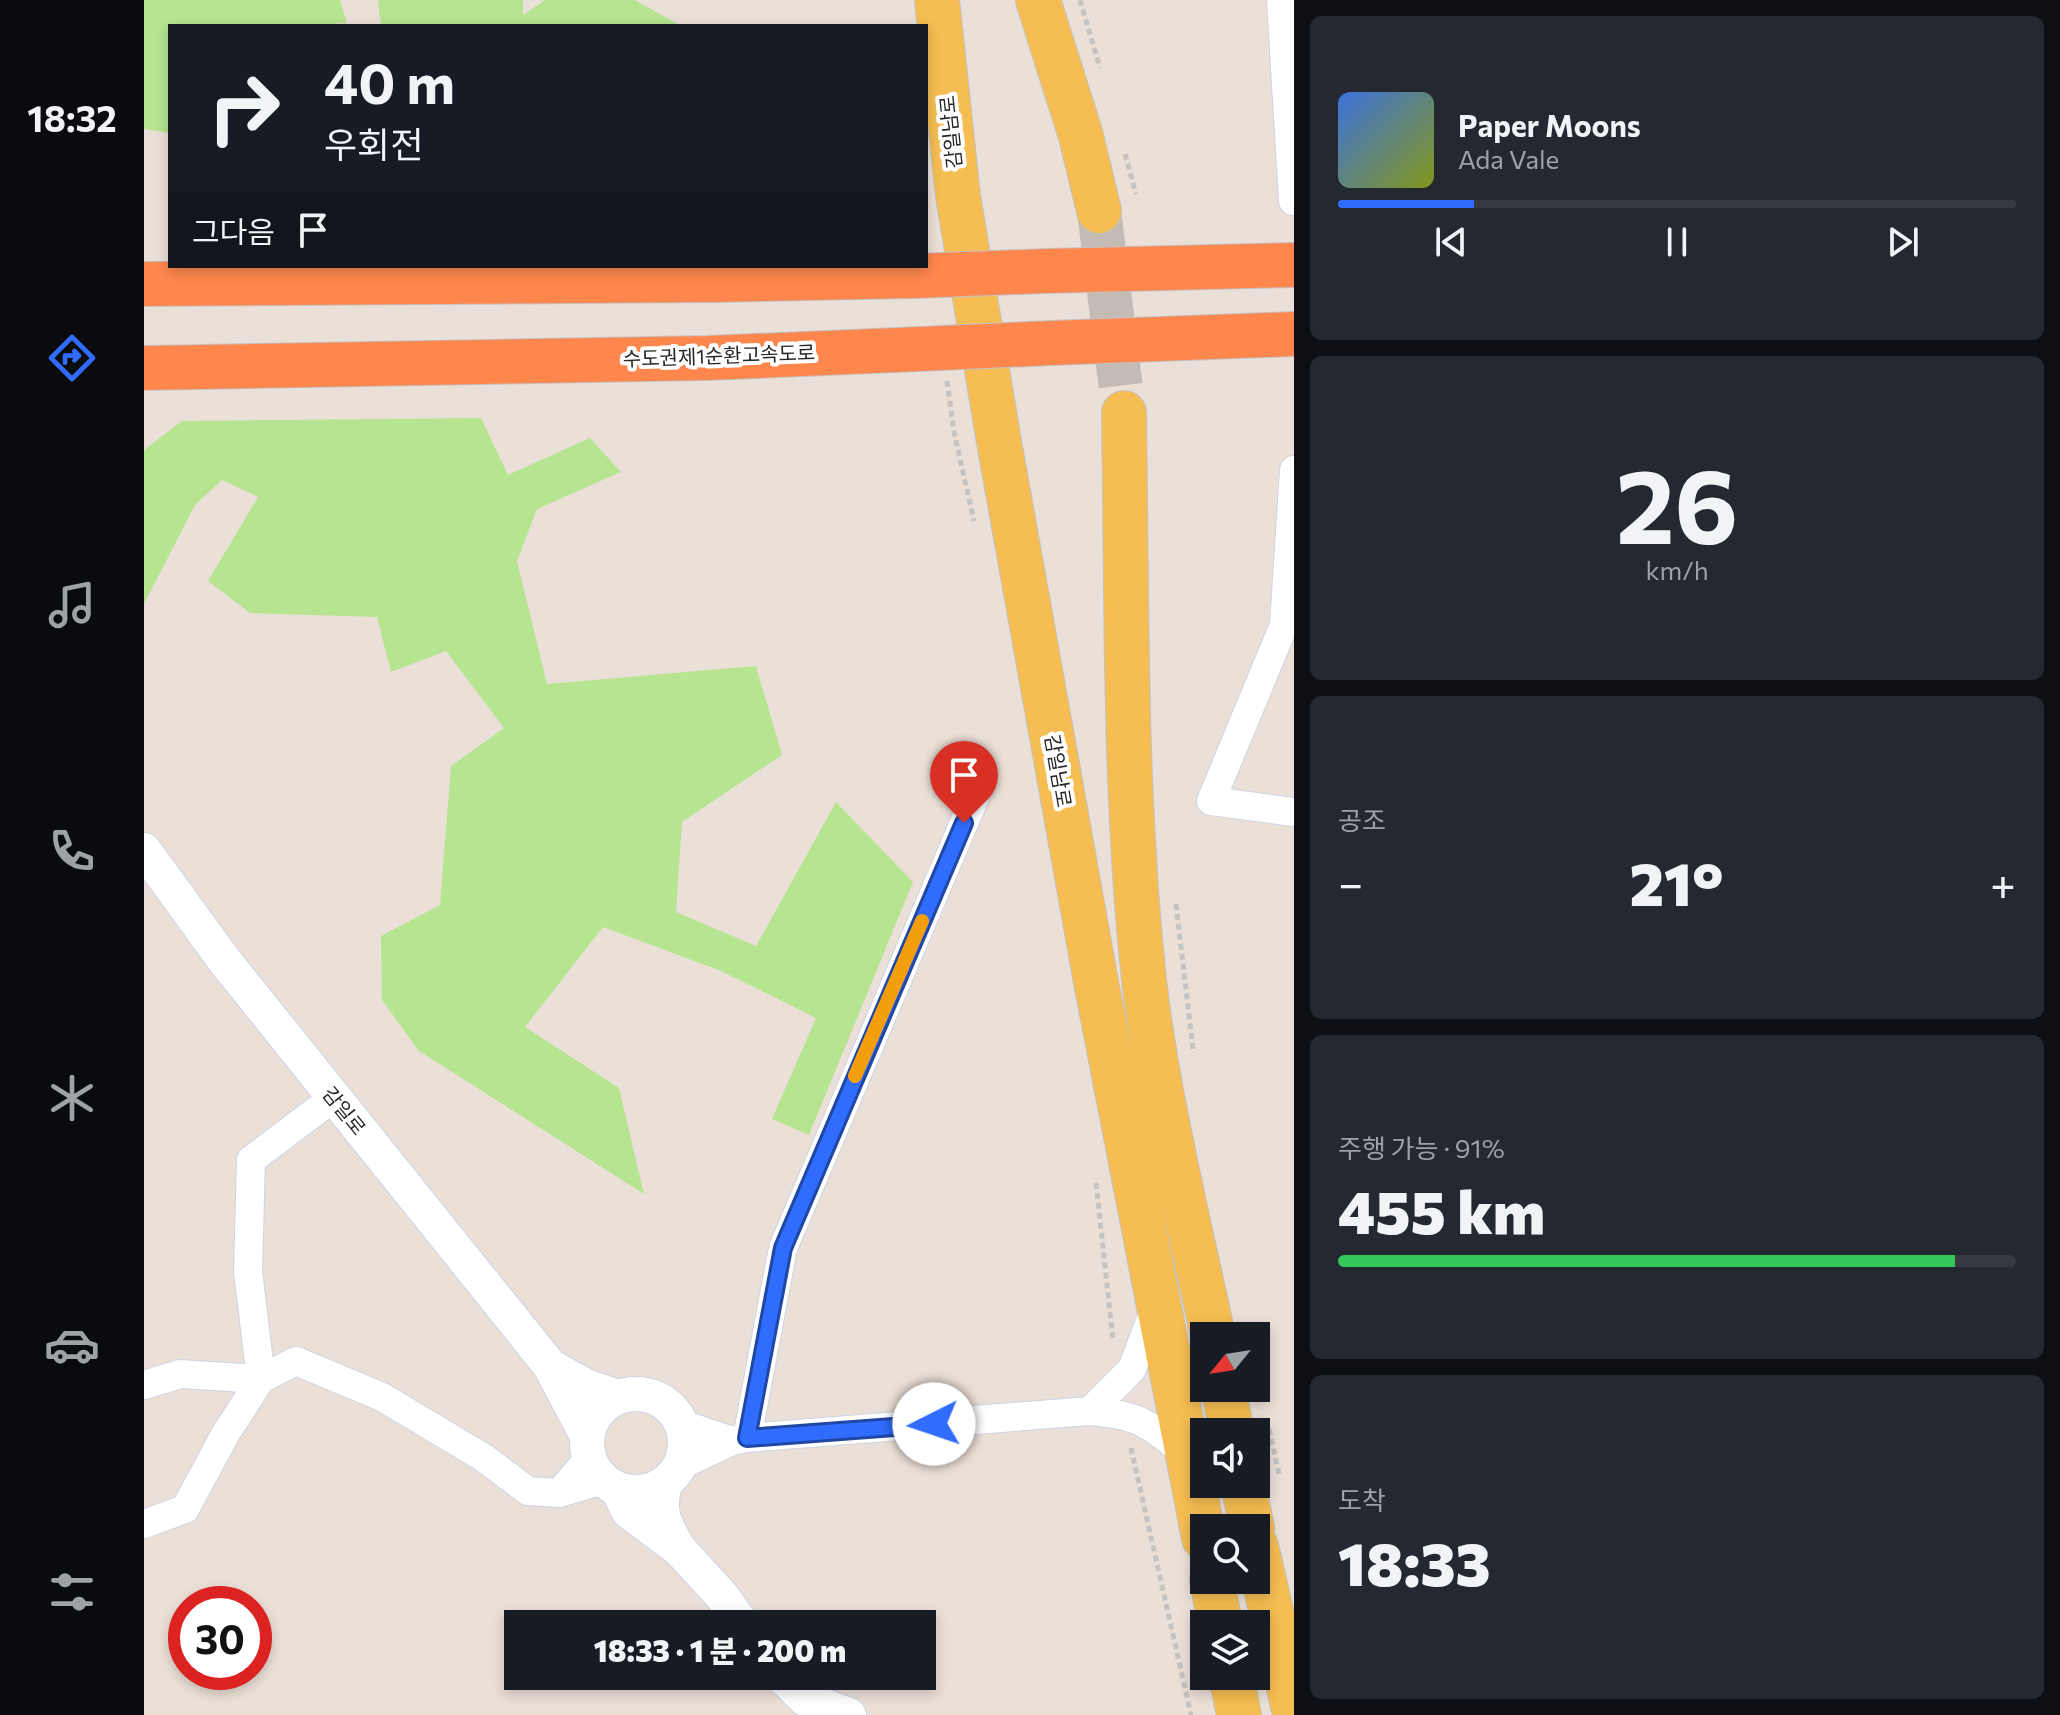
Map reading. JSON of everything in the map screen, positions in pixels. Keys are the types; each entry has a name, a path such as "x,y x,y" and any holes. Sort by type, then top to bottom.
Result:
{"highway":[{"path":"144,284 701,281 1294,265"},
{"name":"수도권제1순환고속도로","path":"144,368 708,358 1294,334"}],"main road":[{"name":"감일남로","path":"937,0 958,196 1063,799 1200,1514"},
{"path":"1038,0 1081,136 1099,211"},
{"path":"1124,413 1130,806 1145,984 1169,1125 1210,1322"},
{"path":"1063,799 1086,818 1104,824 1115,821 1130,806"},
{"path":"1267,1594 1294,1710"},
{"path":"1234,1690 1239,1715"}],"street":[{"path":"1281,0 1293,201"},
{"path":"1294,470 1284,625 1211,801 1294,812"},
{"path":"144,1524 185,1509 226,1433 261,1379 296,1361 382,1397 484,1458 528,1491 595,1479 634,1493 650,1491 673,1474 740,1439 783,1248 976,795"},
{"name":"감일로","path":"144,850 224,960 550,1366 595,1479 679,1549 732,1610"},
{"path":"261,1379 248,1271 251,1160 333,1098"},
{"path":"1090,1411 1132,1369 1159,1300"},
{"name":"감일로","path":"550,1366 586,1386 618,1397 648,1395 674,1411 682,1424 685,1451 660,1503 665,1524 679,1549"},
{"path":"144,1385 180,1374 261,1379"},
{"path":"595,1479 598,1412 618,1397"},
{"path":"682,1424 740,1439 1090,1411 1123,1414 1140,1420 1189,1456"},
{"path":"796,1690 805,1699 849,1715"}],"path":[{"path":"1175,897 1195,1063"}],"green space":[{"path":"144,0 340,0 347,23 168,24 168,133 144,129"},
{"path":"378,0 523,0 523,15 545,0 635,0 677,24 381,24"},
{"path":"481,418 508,475 590,438 621,472 537,509 517,561 547,684 756,666 782,755 682,822 676,912 756,946 836,802 913,882 809,1135 772,1119 816,1018 721,971 603,927 525,1027 619,1088 644,1194 419,1051 382,1000 381,936 440,905 451,766 504,728 446,651 391,672 377,617 250,613 208,581 258,497 222,480 195,505 144,604 144,450 182,421"}],"tunnel":[{"path":"1099,211 1124,413"}],"slow traffic":[{"path":"855,1076 922,921"}],"route":[{"path":"934,1424 747,1438 783,1248 964,823"}]}
